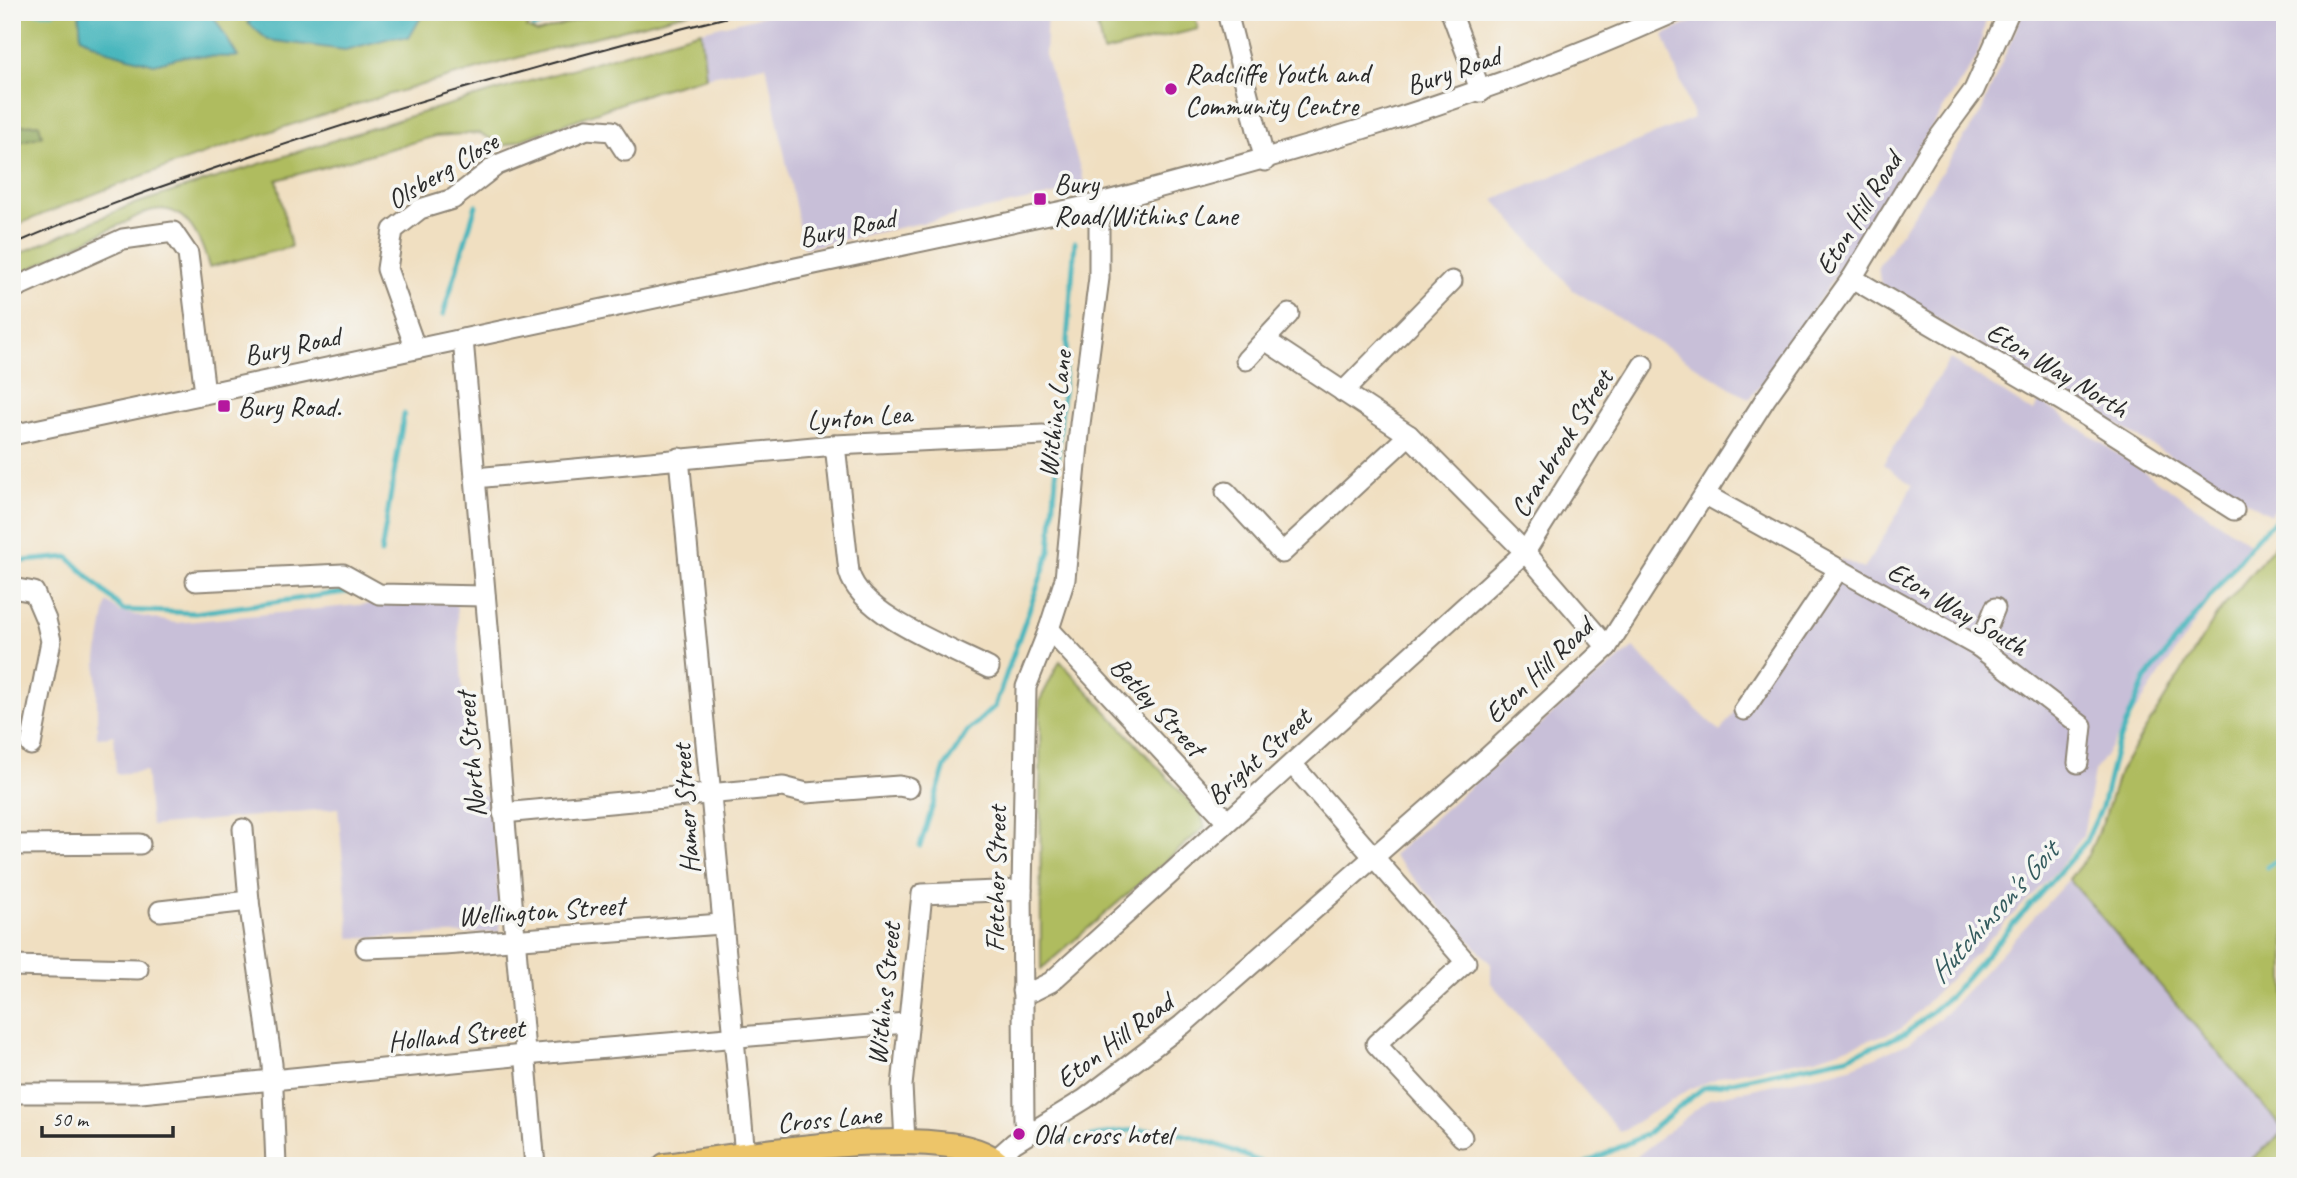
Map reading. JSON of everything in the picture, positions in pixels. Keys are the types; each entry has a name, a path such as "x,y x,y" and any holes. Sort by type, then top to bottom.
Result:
{"main road":[{"name":"Cross Lane","path":"664,1166 905,1141 965,1146 998,1163"}],"street":[{"path":"1227,12 1265,161"},
{"path":"1451,12 1480,92"},
{"name":"Eton Hill Road","path":"998,1163 1014,1143 1085,1099 1182,1025 1374,858 1607,647 1766,398 1852,278 1929,151 1974,90 2009,12"},
{"name":"Bury Road","path":"12,435 1096,204 1265,161 1480,92 1672,13"},
{"name":"Olsberg Close","path":"415,347 387,269 393,230 420,209 453,199 497,164 587,129 612,131 625,151"},
{"name":"Withins Lane","path":"1049,629 1065,579 1080,424 1099,278 1099,216 1096,204"},
{"path":"12,289 123,239 173,232 188,254 205,393"},
{"name":"Eton Way North","path":"1852,278 2064,402 2234,510"},
{"path":"1343,392 1452,281"},
{"path":"1246,360 1289,314"},
{"name":"North Street","path":"463,339 535,1166"},
{"path":"1265,340 1409,435 1525,552 1607,647"},
{"name":"Cranbrook Street","path":"1525,552 1643,365"},
{"name":"Lynton Lea","path":"475,478 835,445 1043,435"},
{"path":"1226,492 1282,553 1409,435"},
{"path":"835,445 849,572 857,590 881,612 989,668"},
{"name":"Hamer Street","path":"679,458 713,792 721,924 746,1156"},
{"name":"Eton Way South","path":"1706,495 1979,647 2082,726 2078,763"},
{"name":"Bright Street","path":"1022,991 1033,991 1051,982 1525,552"},
{"path":"1744,710 1838,570"},
{"path":"196,581 343,574 379,594 485,596"},
{"path":"12,588 34,592 47,620 51,641 31,745"},
{"path":"1979,647 1995,608"},
{"name":"Betley Street","path":"1049,629 1227,821"},
{"name":"Fletcher Street","path":"1031,1133 1024,1121 1022,991 1026,687 1049,629"},
{"path":"1292,764 1466,962 1376,1044 1462,1137"},
{"path":"503,813 788,787 806,793 899,786 909,788"},
{"path":"243,829 249,901 272,1064 276,1166"},
{"path":"12,845 140,844"},
{"name":"Withins Street","path":"905,1141 902,1086 906,1023 922,894 1022,890"},
{"path":"160,911 249,901"},
{"name":"Wellington Street","path":"366,948 721,924"},
{"path":"12,966 138,969"},
{"name":"Holland Street","path":"12,1093 141,1093 524,1055 906,1023"}],"shaded area":[{"path":"779,12 1047,12 1045,55 1086,188 804,248 766,65 706,77 701,31"},
{"path":"1714,12 1988,12 1977,57 1779,362 1749,399 1573,290 1494,200 1694,118 1663,35"},
{"path":"2023,12 2285,12 2285,494 2270,515 1881,286 1878,267 1980,114"},
{"path":"1950,359 2033,412 2040,401 2249,543 2094,772 2083,836 2058,869 1901,1029 1816,1058 1725,1075 1690,1089 1620,1132 1491,983 1491,964 1393,855 1558,709 1633,648 1720,732 1841,559 1864,569 1912,485 1883,464"},
{"path":"456,600 470,793 493,796 500,932 350,938 338,808 151,826 146,771 116,774 114,735 97,738 97,658 107,602 120,612 176,623 399,601"},
{"path":"2069,879 2285,1131 2243,1166 1625,1166 1710,1098 1846,1069 1909,1043 1947,1012"}],"green space":[{"path":"12,12 563,12 531,23 527,28 537,33 601,12 691,12 347,107 178,163 12,227 12,144 42,135 38,124 12,126"},
{"path":"1094,12 1194,12 1198,29 1103,52"},
{"path":"701,31 706,77 655,91 504,146 480,133 436,136 277,180 291,247 209,267 197,236 184,219 166,210 154,210 142,213 12,279 12,257 128,206 407,117"},
{"path":"39,124 42,136 12,144 12,126"},
{"path":"2285,533 2285,1131 2069,879 2087,857 2105,817 2119,772 2218,613"},
{"path":"1060,661 1201,814 1205,827 1041,969 1040,700"},
{"path":"2285,1131 2285,1166 2243,1166"}],"water":[{"path":"79,12 211,12 238,57 185,56 154,64 108,51 81,37"},
{"path":"255,12 424,12 409,38 394,37 345,50 268,40 248,23"}],"waterway":[{"path":"37,12 53,12"},
{"path":"534,27 578,12"},
{"path":"443,315 476,205"},
{"path":"920,846 945,767 967,732 995,706 1050,551 1075,242"},
{"path":"381,553 404,414"},
{"name":"Hutchinson's Goit","path":"1580,1166 1645,1135 1703,1088 1847,1057 1906,1033 1950,996 2085,843 2102,807 2116,748 2145,680 2258,536 2285,512"},
{"path":"12,562 68,557 123,610 195,613 353,591"},
{"path":"2267,867 2285,855"},
{"name":"Hutchinson's Goit","path":"1073,1142 1102,1135 1151,1130 1196,1138 1270,1166"}],"tram line":[{"path":"12,245 147,191 294,141 552,63 748,12"}],"place":[{"name":"Radcliffe Youth and Community Centre","path":"1171,89"},
{"name":"Bury Road/Withins Lane","path":"1040,199"},
{"name":"Bury Road.","path":"224,406"},
{"name":"Old cross hotel","path":"1019,1134"}]}
